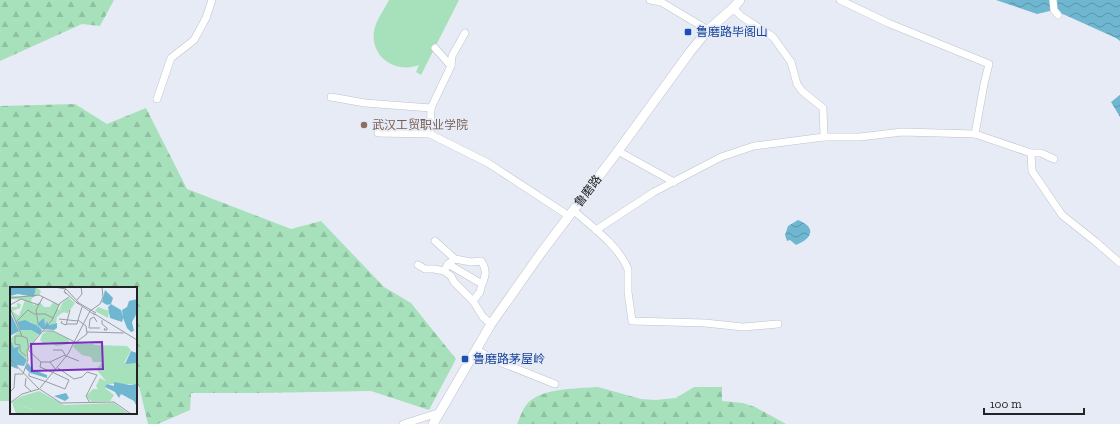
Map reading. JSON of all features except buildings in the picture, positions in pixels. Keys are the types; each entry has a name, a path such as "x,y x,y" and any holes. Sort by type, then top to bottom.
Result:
{"street":[{"path":"157,99 171,58 194,40 206,18 212,0"},
{"path":"650,0 661,2 708,30"},
{"name":"鲁磨路","path":"433,424 438,413 492,324 541,253 690,52 708,30 740,0"},
{"path":"840,0 888,23 989,64 975,134"},
{"path":"1053,0 1054,10 1058,15"},
{"path":"733,8 741,16 773,37 791,62 798,84 802,91 823,108 824,137"},
{"path":"430,134 431,108 451,66 452,56 465,33"},
{"path":"435,48 451,66"},
{"path":"331,97 365,103 431,108"},
{"path":"596,230 654,192 721,157 754,146 824,137 860,136 902,132 975,134 1031,153 1040,153 1054,159"},
{"path":"378,133 430,134 488,163 571,213 596,230 620,255 628,269 628,292 632,321 706,323 743,327 778,324"},
{"path":"618,151 674,182"},
{"path":"1031,153 1032,171 1062,215 1120,263"},
{"path":"435,241 455,259 471,262 481,261 485,267 486,273 480,292 473,300"},
{"path":"444,271 448,264 455,259"},
{"path":"448,264 482,284"},
{"path":"418,265 425,269 444,271 451,276 454,282 473,300 483,317 492,324"},
{"path":"476,350 492,359 555,384"},
{"name":"鲁磨路","path":"438,424 451,392"},
{"path":"403,424 438,413"}],"green space":[{"path":"0,0 114,0 100,26 82,24 0,61"},
{"path":"389,0 459,0 421,75 416,72 419,65 402,67 394,65 380,56 376,49 374,40 375,27"},
{"path":"75,104 107,124 146,108 187,189 291,229 321,221 384,287 411,303 456,359 429,410 371,391 191,393 190,410 158,424 148,424 139,386 137,385 137,287 10,287 10,401 0,401 0,106"},
{"path":"598,387 641,399 655,400 676,398 694,387 722,387 722,401 743,403 755,407 786,424 517,424 522,411 527,404 533,398 541,394 560,390"}],"water":[{"path":"996,0 1120,0 1120,41 1054,10 1037,14"},
{"path":"1120,95 1120,117 1111,102"},
{"path":"798,220 808,226 810,233 805,240 796,245 790,240 787,241 785,235 788,226"}],"place":[{"name":"鲁磨路毕阁山","path":"688,32"},
{"name":"武汉工贸职业学院","path":"364,125"},
{"name":"鲁磨路茅屋岭","path":"465,359"}]}
